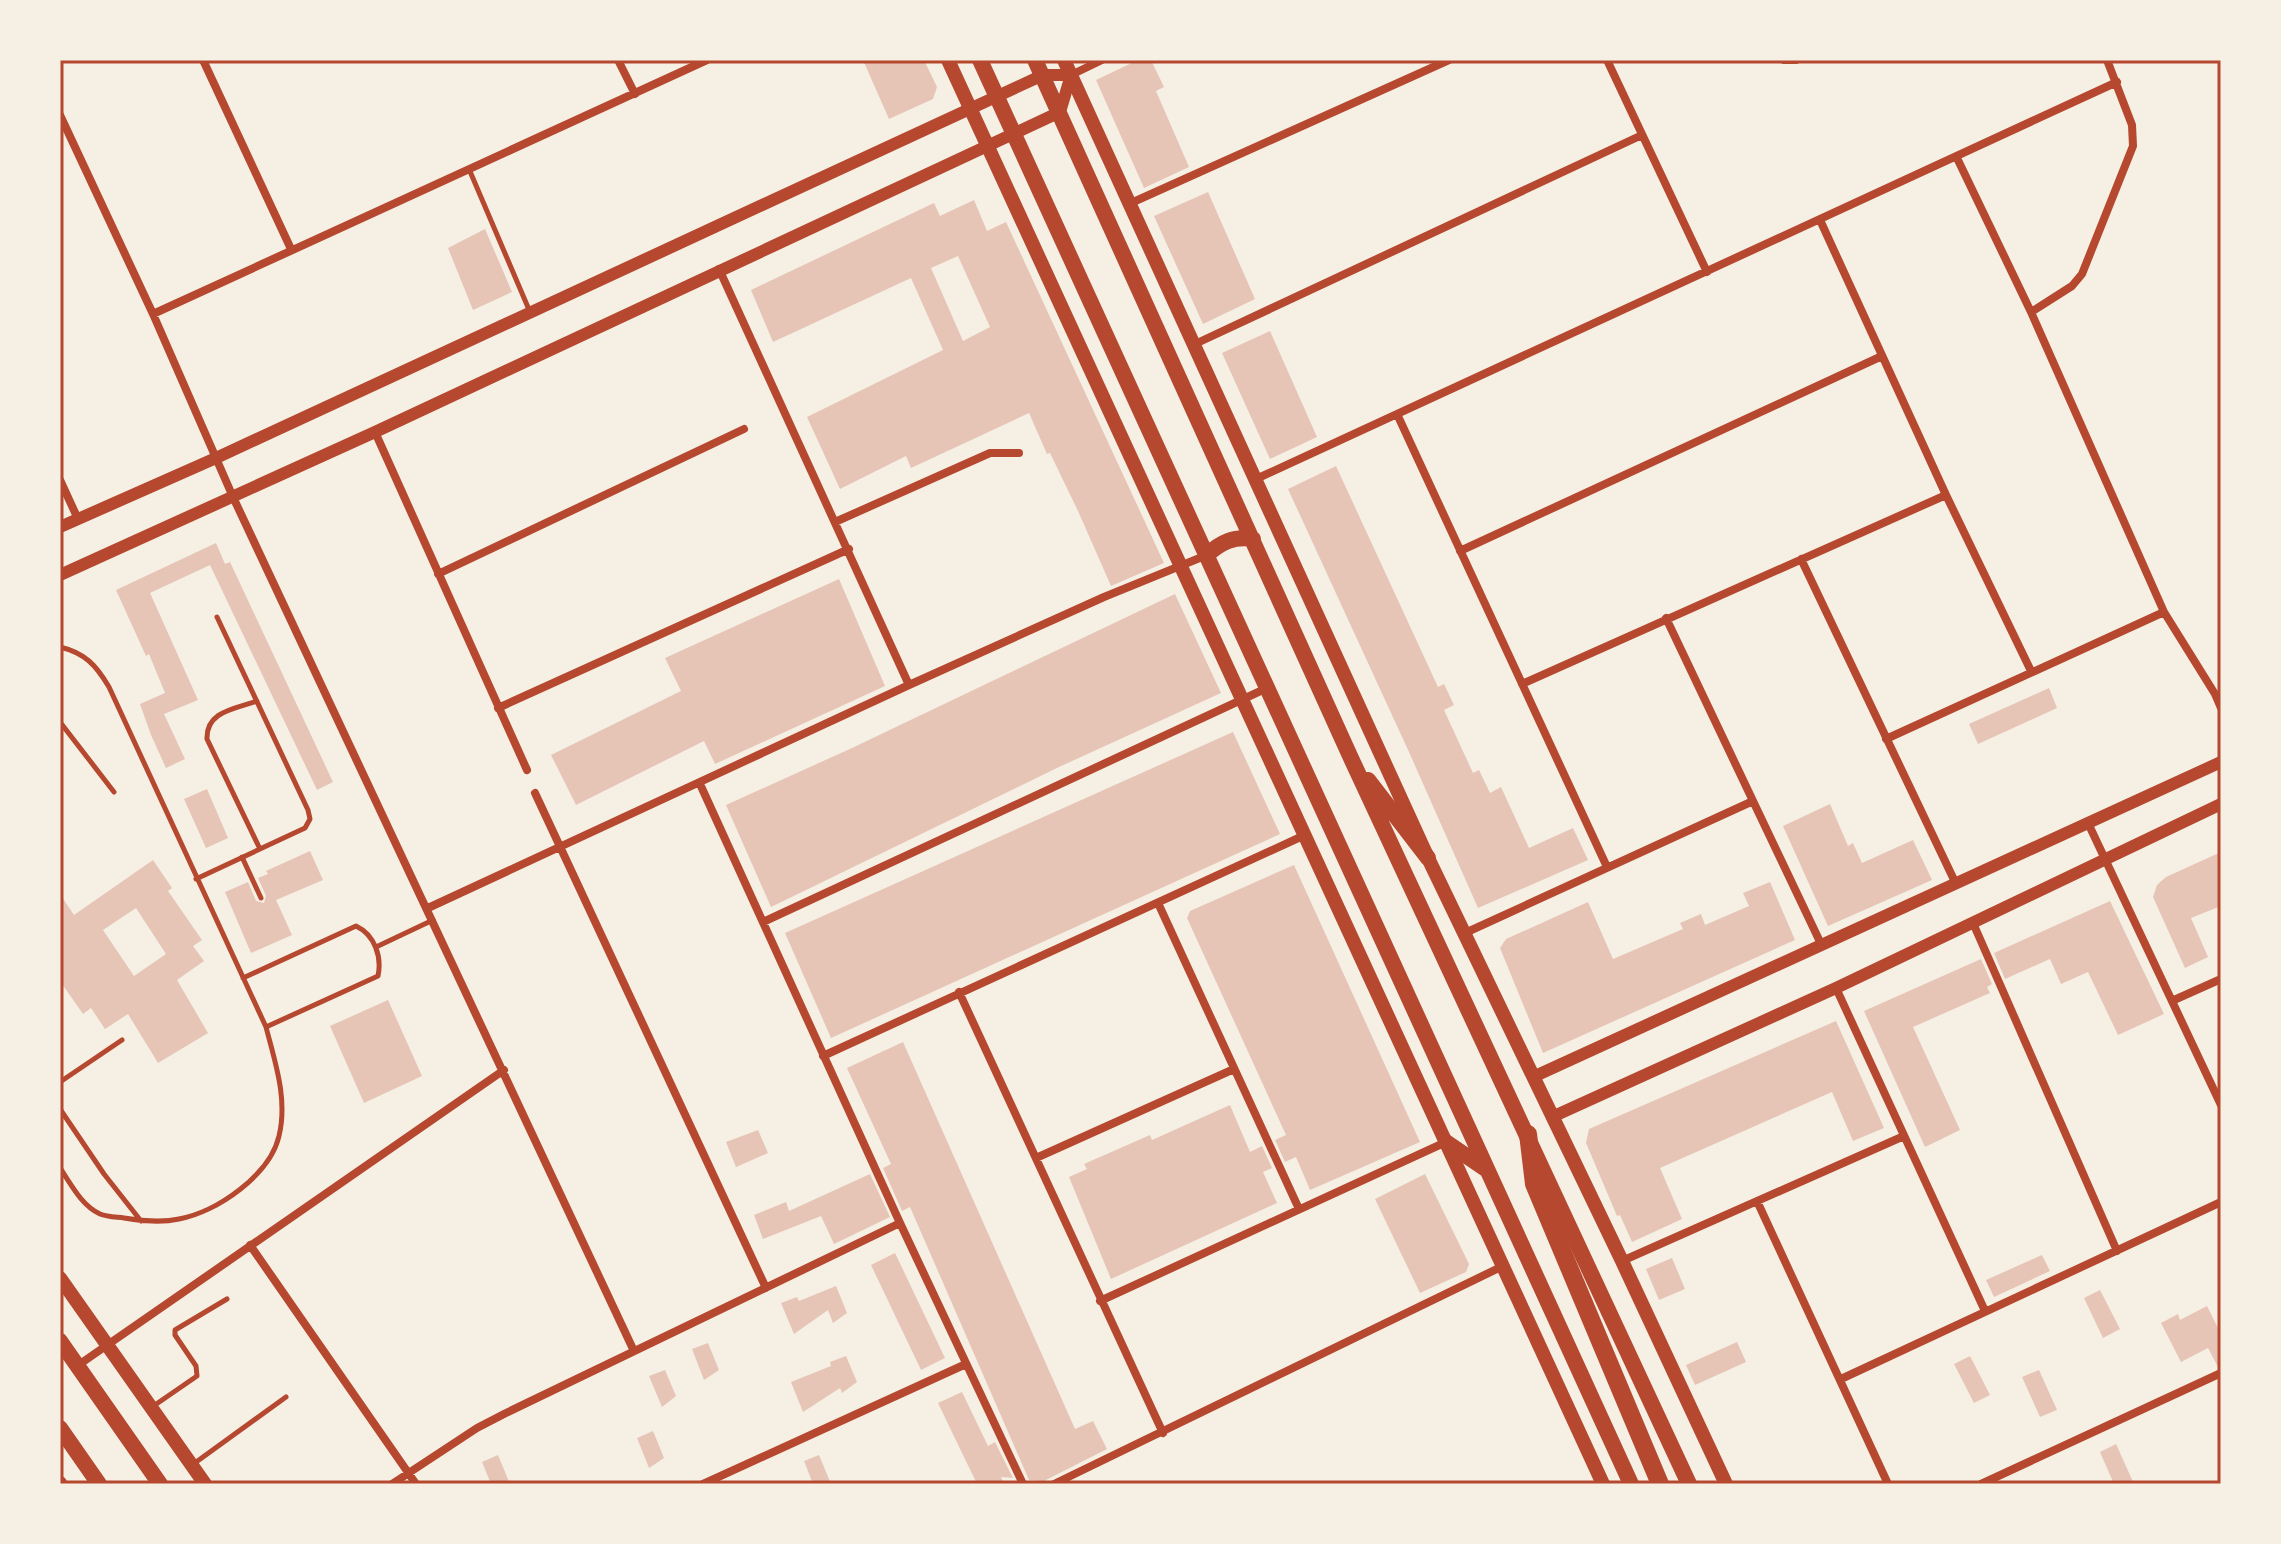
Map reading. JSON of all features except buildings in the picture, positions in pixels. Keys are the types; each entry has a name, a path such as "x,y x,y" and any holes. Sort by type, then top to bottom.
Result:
{"highway":[{"path":"1528,1134 1534,1184 1660,1484"}],"main road":[{"path":"948,60 1603,1484"},
{"path":"980,60 1631,1484"},
{"path":"1064,60 1428,858 1726,1484"},
{"path":"1039,68 1350,756 1689,1484"},
{"path":"1207,555 1228,540 1241,537 1253,539"},
{"path":"1350,756 1428,858"},
{"path":"1446,1142 1487,1170"},
{"path":"60,1278 205,1484"},
{"path":"60,1341 160,1484"},
{"path":"60,1428 99,1484"}],"street":[{"path":"203,60 291,249"},
{"path":"618,60 635,94"},
{"path":"153,314 707,60"},
{"path":"60,527 216,458 970,109 1039,68 1071,75 1102,60"},
{"path":"1131,203 1449,60"},
{"path":"1607,60 1707,272"},
{"path":"2031,312 2072,286 2082,274 2133,146 2132,125 2107,60"},
{"path":"60,575 375,432 1060,112 1071,75"},
{"path":"1256,479 2117,82"},
{"path":"60,115 153,314 233,497 633,1349"},
{"path":"1195,344 1642,135"},
{"path":"1957,158 2031,312 2164,612 2218,696 2221,708"},
{"path":"1820,220 1946,495 2031,671"},
{"path":"719,269 909,685"},
{"path":"1460,551 1882,356"},
{"path":"1397,414 1607,867"},
{"path":"438,574 744,429"},
{"path":"375,432 527,770"},
{"path":"835,522 990,453 1019,453"},
{"path":"60,480 78,519"},
{"path":"1522,684 1946,495"},
{"path":"498,708 849,549"},
{"path":"428,908 909,685 1207,555"},
{"path":"1801,559 1956,884"},
{"path":"1886,739 2164,612"},
{"path":"1666,618 1822,946"},
{"path":"763,922 1267,688"},
{"path":"1533,1077 2221,762"},
{"path":"700,784 1023,1484"},
{"path":"535,793 766,1288"},
{"path":"1465,933 1753,801"},
{"path":"1552,1117 1836,988 2221,804"},
{"path":"2088,823 2221,1105"},
{"path":"823,1056 1305,835"},
{"path":"1158,903 1299,1209"},
{"path":"1973,923 2117,1251"},
{"path":"2174,1000 2221,979"},
{"path":"1836,988 1985,1311"},
{"path":"959,992 1163,1433"},
{"path":"1036,1158 1234,1069"},
{"path":"77,1366 504,1070"},
{"path":"1622,1261 1904,1136"},
{"path":"1100,1301 1446,1142"},
{"path":"1757,1201 1888,1484"},
{"path":"1841,1379 2221,1202"},
{"path":"392,1484 477,1428 633,1349 900,1223"},
{"path":"250,1245 416,1484"},
{"path":"1054,1484 1503,1266"},
{"path":"703,1484 966,1364"},
{"path":"1981,1484 2221,1373"}],"lane":[{"path":"469,169 530,312"},
{"path":"196,879 305,828 310,819 217,617"},
{"path":"60,647 88,658 104,677 266,1027 281,1085 282,1110 279,1137 270,1159 258,1175 207,1208 183,1219 142,1221 101,1215 85,1204 60,1168"},
{"path":"257,701 214,717 207,727 207,739 260,849"},
{"path":"60,722 114,792"},
{"path":"242,857 261,898"},
{"path":"376,947 433,919"},
{"path":"243,978 356,926 363,929 376,947 380,967 378,976 266,1027"},
{"path":"60,1082 122,1040"},
{"path":"60,1109 104,1174 142,1221"},
{"path":"151,1408 197,1376 196,1366 175,1335 175,1330 227,1299"},
{"path":"192,1465 286,1397"}]}
